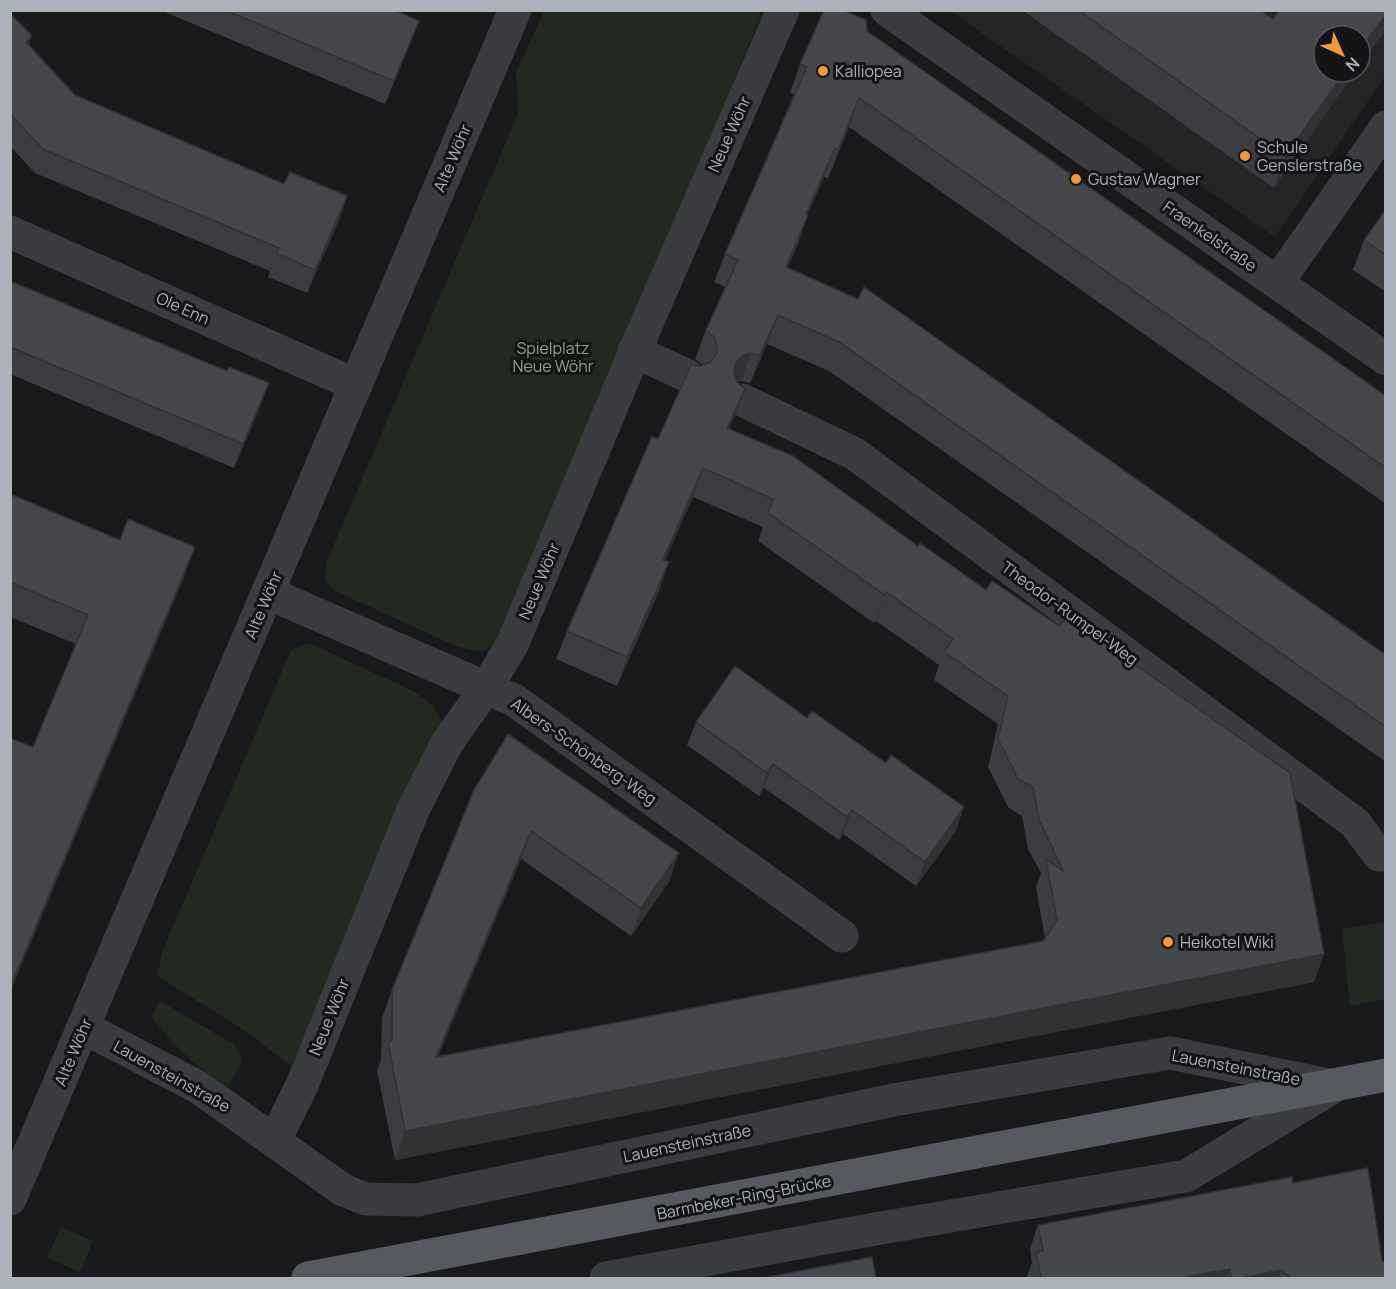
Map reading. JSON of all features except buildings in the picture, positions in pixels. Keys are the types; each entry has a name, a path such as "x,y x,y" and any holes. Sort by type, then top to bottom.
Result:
{"main road":[{"name":"Lauensteinstraße","path":"1180,1114 1386,1075"},
{"name":"Barmbeker-Ring-Brücke","path":"308,1278 1180,1114"}],"street":[{"name":"Alte Wöhr","path":"10,1200 515,10"},
{"name":"Neue Wöhr","path":"275,1140 302,1085 413,810 447,743 513,645 634,351 783,10"},
{"name":"Fraenkelstraße","path":"886,10 1386,359"},
{"path":"1277,283 1386,127"},
{"name":"Ole Enn","path":"10,232 356,385"},
{"path":"634,351 688,376"},
{"name":"Theodor-Rumpel-Weg","path":"742,400 855,454 1355,823 1379,855"},
{"name":"Albers-Schönberg-Weg","path":"268,593 514,700 842,936"},
{"name":"Lauensteinstraße","path":"83,1027 198,1087 343,1190 366,1199 417,1200 894,1100 1170,1053 1335,1086"},
{"name":"Lauensteinstraße","path":"606,1278 1186,1176 1335,1086"}],"shaded area":[{"name":"Schule Genslerstraße","path":"950,11 1385,11 1385,76 1275,237"}],"green space":[{"name":"Spielplatz Neue Wöhr","path":"544,11 759,11 761,16 499,639 483,652 458,647 333,590 324,579 327,561 518,114 516,72"},
{"path":"309,643 413,691 434,706 444,726 291,1066 244,1030 157,976 163,950 291,650"},
{"path":"1385,922 1385,999 1350,1006 1342,929"},
{"path":"160,1001 235,1045 242,1061 228,1088 187,1056 160,1028 152,1017"},
{"path":"61,1227 93,1241 80,1272 47,1258"}],"place":[{"name":"Kalliopea","path":"823,71"},
{"name":"Schule Genslerstraße","path":"1245,156"},
{"name":"Gustav Wagner","path":"1076,179"},
{"name":"Heikotel Wiki","path":"1168,942"}]}
